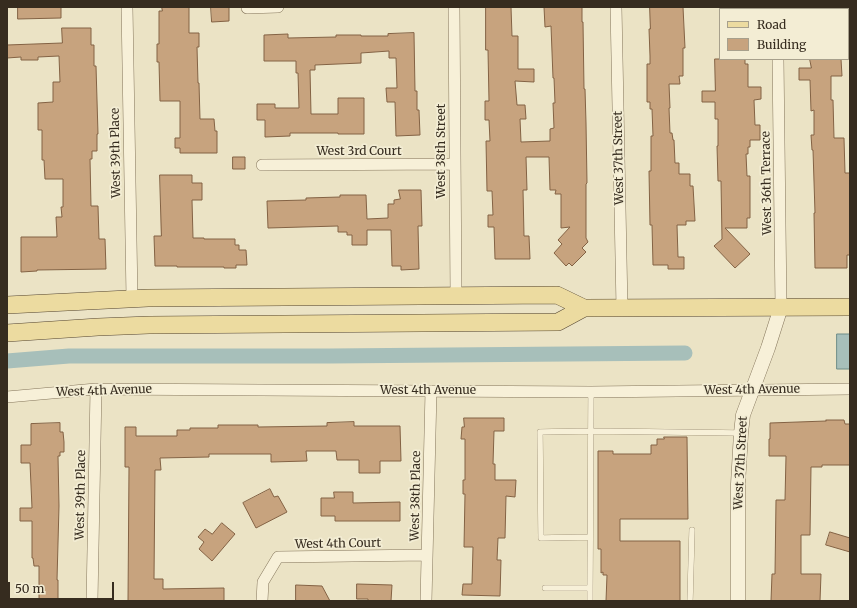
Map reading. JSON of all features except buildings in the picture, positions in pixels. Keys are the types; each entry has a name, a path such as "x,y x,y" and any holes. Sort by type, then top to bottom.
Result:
{"main road":[{"path":"7,305 132,298 558,295 584,308 850,306"},
{"path":"431,324 447,315 453,308 456,296"},
{"path":"7,333 98,327 558,322 584,308"}],"street":[{"name":"West 39th Place","path":"127,7 132,298"},
{"path":"247,8 278,7"},
{"name":"West 38th Street","path":"454,7 456,296"},
{"name":"West 37th Street","path":"616,7 622,308"},
{"name":"West 36th Terrace","path":"778,60 781,307"},
{"name":"West 3rd Court","path":"262,165 455,164"},
{"name":"West 37th Street","path":"738,601 738,484 743,415 781,307"},
{"name":"West 39th Place","path":"92,601 96,389"},
{"name":"West 4th Avenue","path":"7,397 96,389 591,392 850,389"},
{"name":"West 38th Place","path":"426,601 431,391"},
{"name":"West 4th Court","path":"262,601 263,582 278,557 427,555"}],"lane":[{"path":"590,601 591,392"},
{"path":"590,537 541,538 540,432 591,431 741,433"},
{"path":"690,601 692,530"},
{"path":"545,588 590,588"}],"water":[{"path":"837,334 850,334 850,369 837,369"}],"waterway":[{"path":"7,361 69,356 330,356 685,353"}]}
